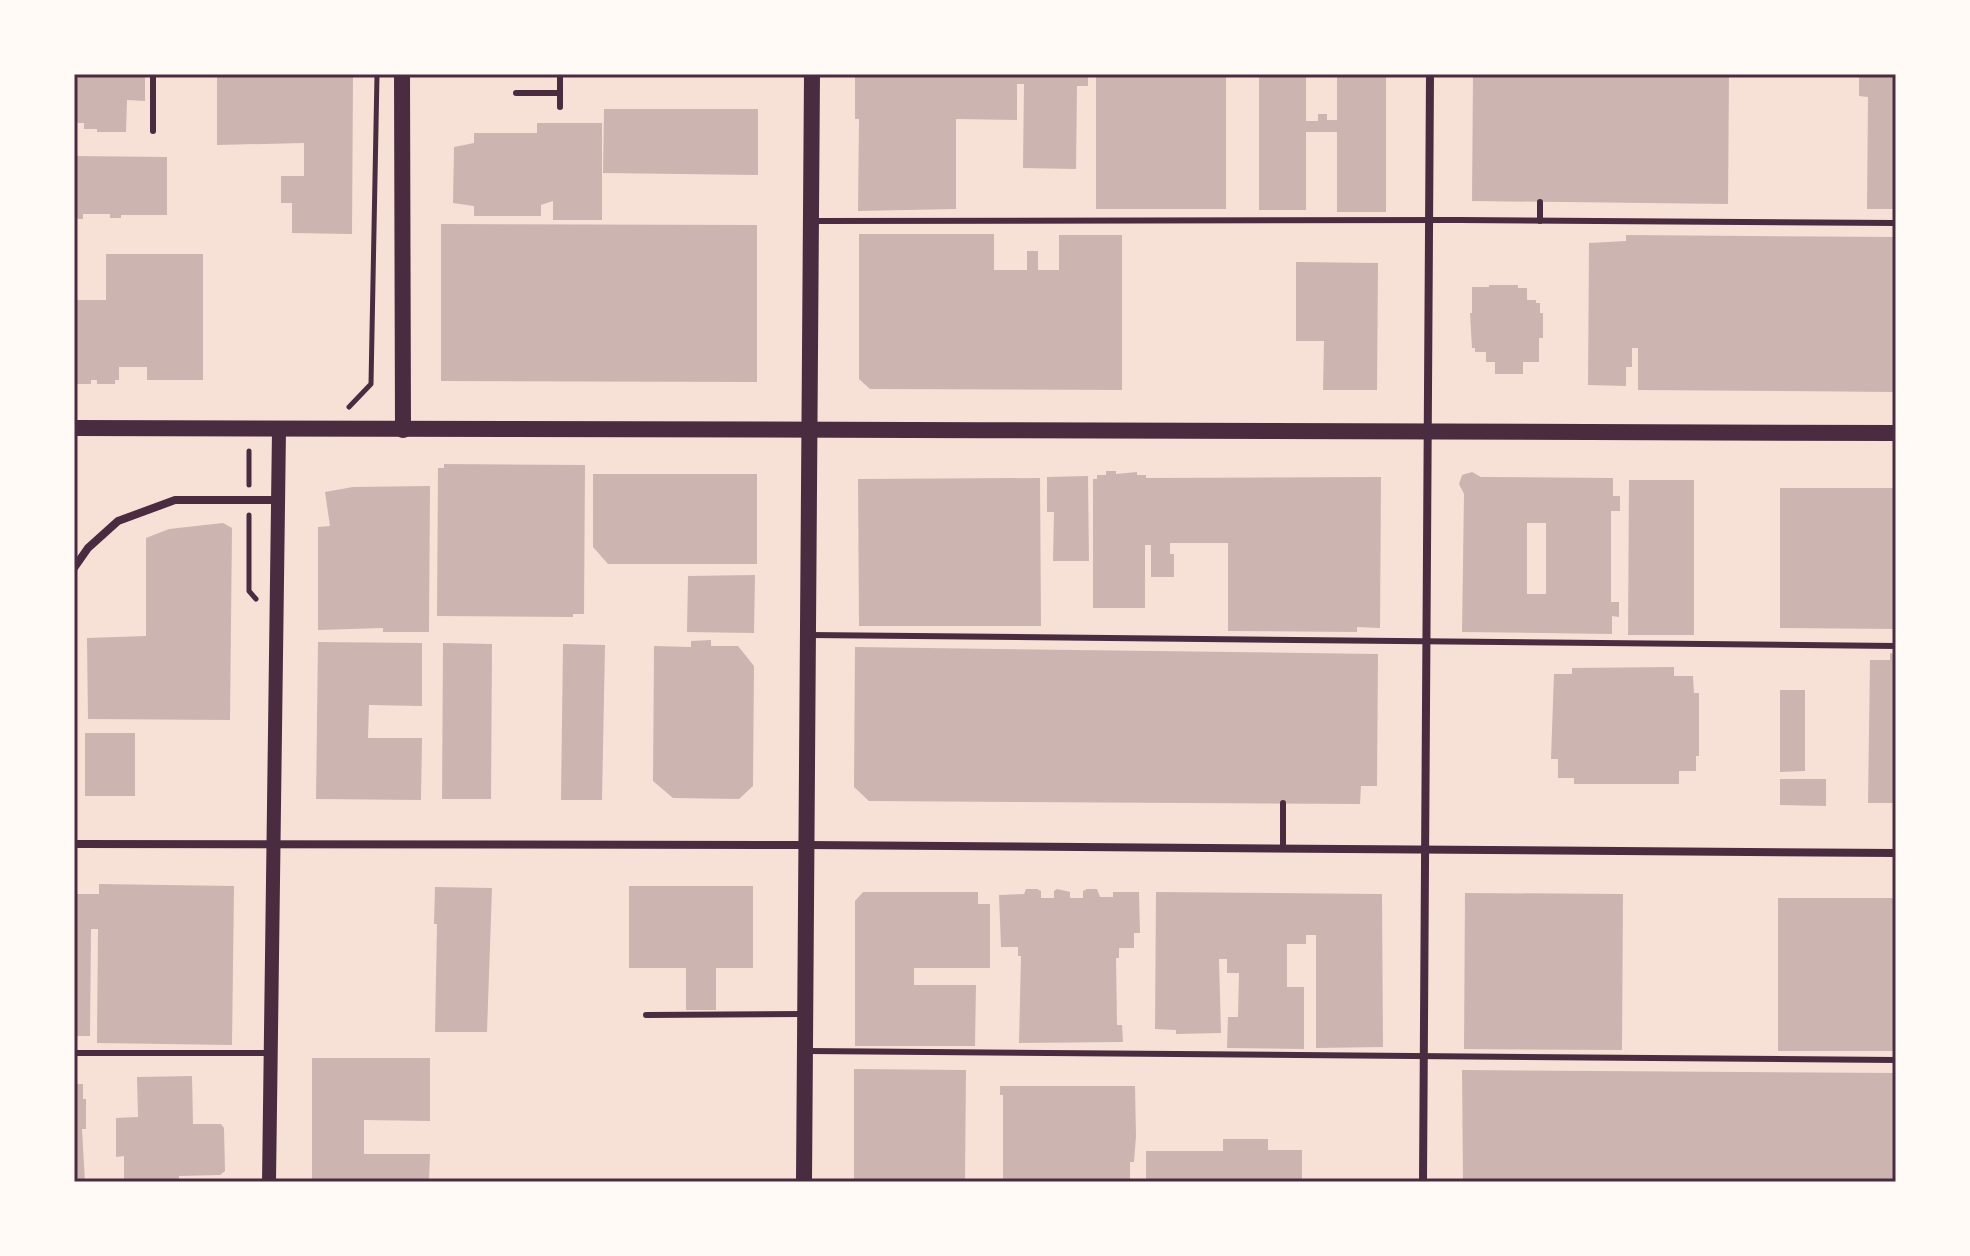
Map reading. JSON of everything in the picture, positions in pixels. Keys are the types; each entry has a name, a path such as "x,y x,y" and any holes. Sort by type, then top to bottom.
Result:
{"main road":[{"path":"402,74 403,430"},
{"path":"804,1182 812,74"},
{"path":"74,428 811,431 1429,429 1896,433"}],"street":[{"path":"1423,1182 1430,74"},
{"path":"269,1182 279,430"},
{"path":"74,568 88,548 118,521 175,500 278,500"},
{"path":"74,844 807,845 1896,853"}],"lane":[{"path":"153,74 153,131"},
{"path":"560,74 560,107"},
{"path":"516,93 560,93"},
{"path":"1540,202 1540,221"},
{"path":"812,221 1896,223"},
{"path":"809,635 1896,646"},
{"path":"1283,803 1283,848"},
{"path":"646,1015 806,1014"},
{"path":"805,1051 1896,1060"},
{"path":"74,1053 270,1053"}],"path":[{"path":"349,407 371,384 377,74"}],"building":[{"path":"74,74 145,74 145,101 127,100 126,132 97,132 97,129 84,129 84,123 74,123"},
{"path":"217,74 353,74 352,234 292,233 292,203 281,203 281,176 304,176 304,143 217,145"},
{"path":"855,74 1088,74 1088,86 1077,86 1076,169 1023,168 1024,84 1017,84 1017,120 956,119 956,209 858,211 859,119 855,119"},
{"path":"1096,74 1226,74 1226,209 1096,209"},
{"path":"1259,74 1306,74 1306,121 1318,121 1318,114 1327,114 1327,120 1337,120 1337,74 1386,74 1386,212 1337,212 1337,132 1306,132 1306,210 1259,210"},
{"path":"1473,74 1729,74 1728,204 1472,201"},
{"path":"1859,74 1896,74 1896,209 1867,209 1868,97 1859,96"},
{"path":"604,109 758,109 758,175 603,173"},
{"path":"537,123 602,123 602,220 553,220 553,201 541,205 541,216 474,216 474,206 453,203 454,147 474,143 474,133 537,133"},
{"path":"74,156 167,157 167,215 121,215 121,218 110,218 110,214 83,214 83,219 74,219"},
{"path":"441,224 757,225 757,382 441,381"},
{"path":"859,234 994,234 994,270 1027,270 1027,251 1038,251 1038,270 1059,270 1059,235 1122,235 1122,390 870,389 859,379"},
{"path":"1626,235 1896,237 1896,392 1638,390 1638,348 1632,348 1632,367 1626,367 1626,386 1588,385 1589,243 1626,241"},
{"path":"106,254 203,254 203,380 147,380 147,367 119,367 119,380 115,380 115,384 97,384 97,380 91,380 91,384 77,384 77,379 74,379 74,300 106,300"},
{"path":"1296,262 1378,263 1377,390 1323,390 1324,341 1296,341"},
{"path":"1472,287 1527,288 1527,300 1540,303 1543,338 1539,338 1539,362 1523,362 1523,374 1495,374 1495,362 1486,362 1486,352 1475,352 1472,348"},
{"path":"444,464 585,465 584,614 573,614 573,617 437,616 438,468 444,468"},
{"path":"1106,471 1116,471 1116,474 1137,472 1137,475 1146,475 1146,478 1381,477 1380,628 1357,627 1357,632 1228,631 1228,543 1170,543 1170,554 1174,554 1174,577 1151,577 1151,545 1145,545 1145,608 1093,608 1093,479 1097,479 1097,475 1106,475"},
{"path":"1472,472 1481,477 1613,478 1613,496 1620,496 1620,511 1611,511 1611,602 1619,602 1619,617 1612,616 1612,634 1462,632 1464,494 1459,484 1462,475","holes":["1527,523 1546,523 1546,594 1527,594"]},
{"path":"593,474 757,474 757,564 608,564 593,547"},
{"path":"1088,476 1089,561 1053,561 1054,512 1047,512 1047,477"},
{"path":"1040,478 1041,626 859,626 858,479"},
{"path":"1629,480 1694,480 1694,635 1628,635"},
{"path":"430,486 429,632 383,632 383,628 318,630 318,527 330,526 325,492 353,487"},
{"path":"1780,488 1896,488 1896,629 1780,628"},
{"path":"223,523 232,528 230,720 88,719 87,638 146,636 146,538 169,529"},
{"path":"755,575 754,633 687,632 688,576"},
{"path":"711,640 711,646 738,646 754,666 753,786 739,799 673,798 653,781 654,646 691,647 691,641"},
{"path":"318,642 422,643 422,706 369,705 368,738 422,738 421,800 316,799"},
{"path":"443,643 492,644 491,799 442,799"},
{"path":"563,644 605,645 602,800 561,800"},
{"path":"855,647 1378,654 1377,786 1361,786 1360,804 869,801 854,787"},
{"path":"1890,653 1896,654 1896,803 1868,803 1870,660 1890,660"},
{"path":"1674,667 1674,676 1693,676 1694,693 1699,693 1699,756 1696,756 1696,771 1679,771 1679,784 1574,784 1574,778 1558,778 1558,759 1551,759 1554,674 1572,674 1572,668"},
{"path":"1780,690 1805,690 1805,771 1780,772"},
{"path":"85,733 135,733 135,796 85,796"},
{"path":"1780,779 1826,779 1826,806 1780,805"},
{"path":"99,884 234,886 232,1045 97,1043 98,929 91,929 90,1036 74,1036 74,894 99,894"},
{"path":"629,886 753,886 753,968 716,968 716,1010 686,1010 686,968 629,968"},
{"path":"435,887 492,888 487,1032 435,1032"},
{"path":"1026,889 1041,891 1041,898 1054,898 1057,889 1070,892 1070,898 1083,898 1083,891 1087,889 1097,889 1100,897 1113,897 1113,892 1139,892 1140,933 1134,933 1134,948 1119,948 1119,958 1116,958 1117,1025 1122,1025 1123,1042 1019,1043 1021,956 1018,956 1018,947 1001,947 999,895 1024,894"},
{"path":"863,892 978,892 978,904 990,904 990,968 914,968 914,985 976,985 975,1046 855,1046 855,901"},
{"path":"1156,892 1382,894 1383,1047 1316,1048 1316,935 1306,935 1306,944 1287,944 1287,987 1304,987 1304,1049 1227,1048 1228,1017 1238,1017 1239,973 1227,973 1227,959 1219,959 1221,1033 1176,1034 1176,1030 1155,1029"},
{"path":"1465,893 1623,894 1622,1050 1464,1049"},
{"path":"1778,898 1896,898 1896,1051 1778,1051"},
{"path":"312,1058 430,1058 430,1121 364,1120 364,1154 430,1154 429,1182 312,1182"},
{"path":"854,1069 966,1070 965,1182 854,1182"},
{"path":"1462,1070 1896,1073 1896,1182 1463,1182"},
{"path":"192,1076 193,1124 221,1124 224,1128 225,1171 220,1175 179,1176 179,1182 124,1182 124,1156 116,1157 116,1118 138,1117 137,1077"},
{"path":"74,1084 83,1084 83,1099 86,1099 86,1129 82,1129 85,1182 74,1182"},
{"path":"1000,1086 1135,1086 1136,1136 1134,1162 1130,1162 1130,1182 1003,1182 1003,1095 1000,1095"},
{"path":"1223,1139 1268,1139 1268,1150 1302,1150 1302,1182 1146,1182 1146,1151 1223,1151"}]}
